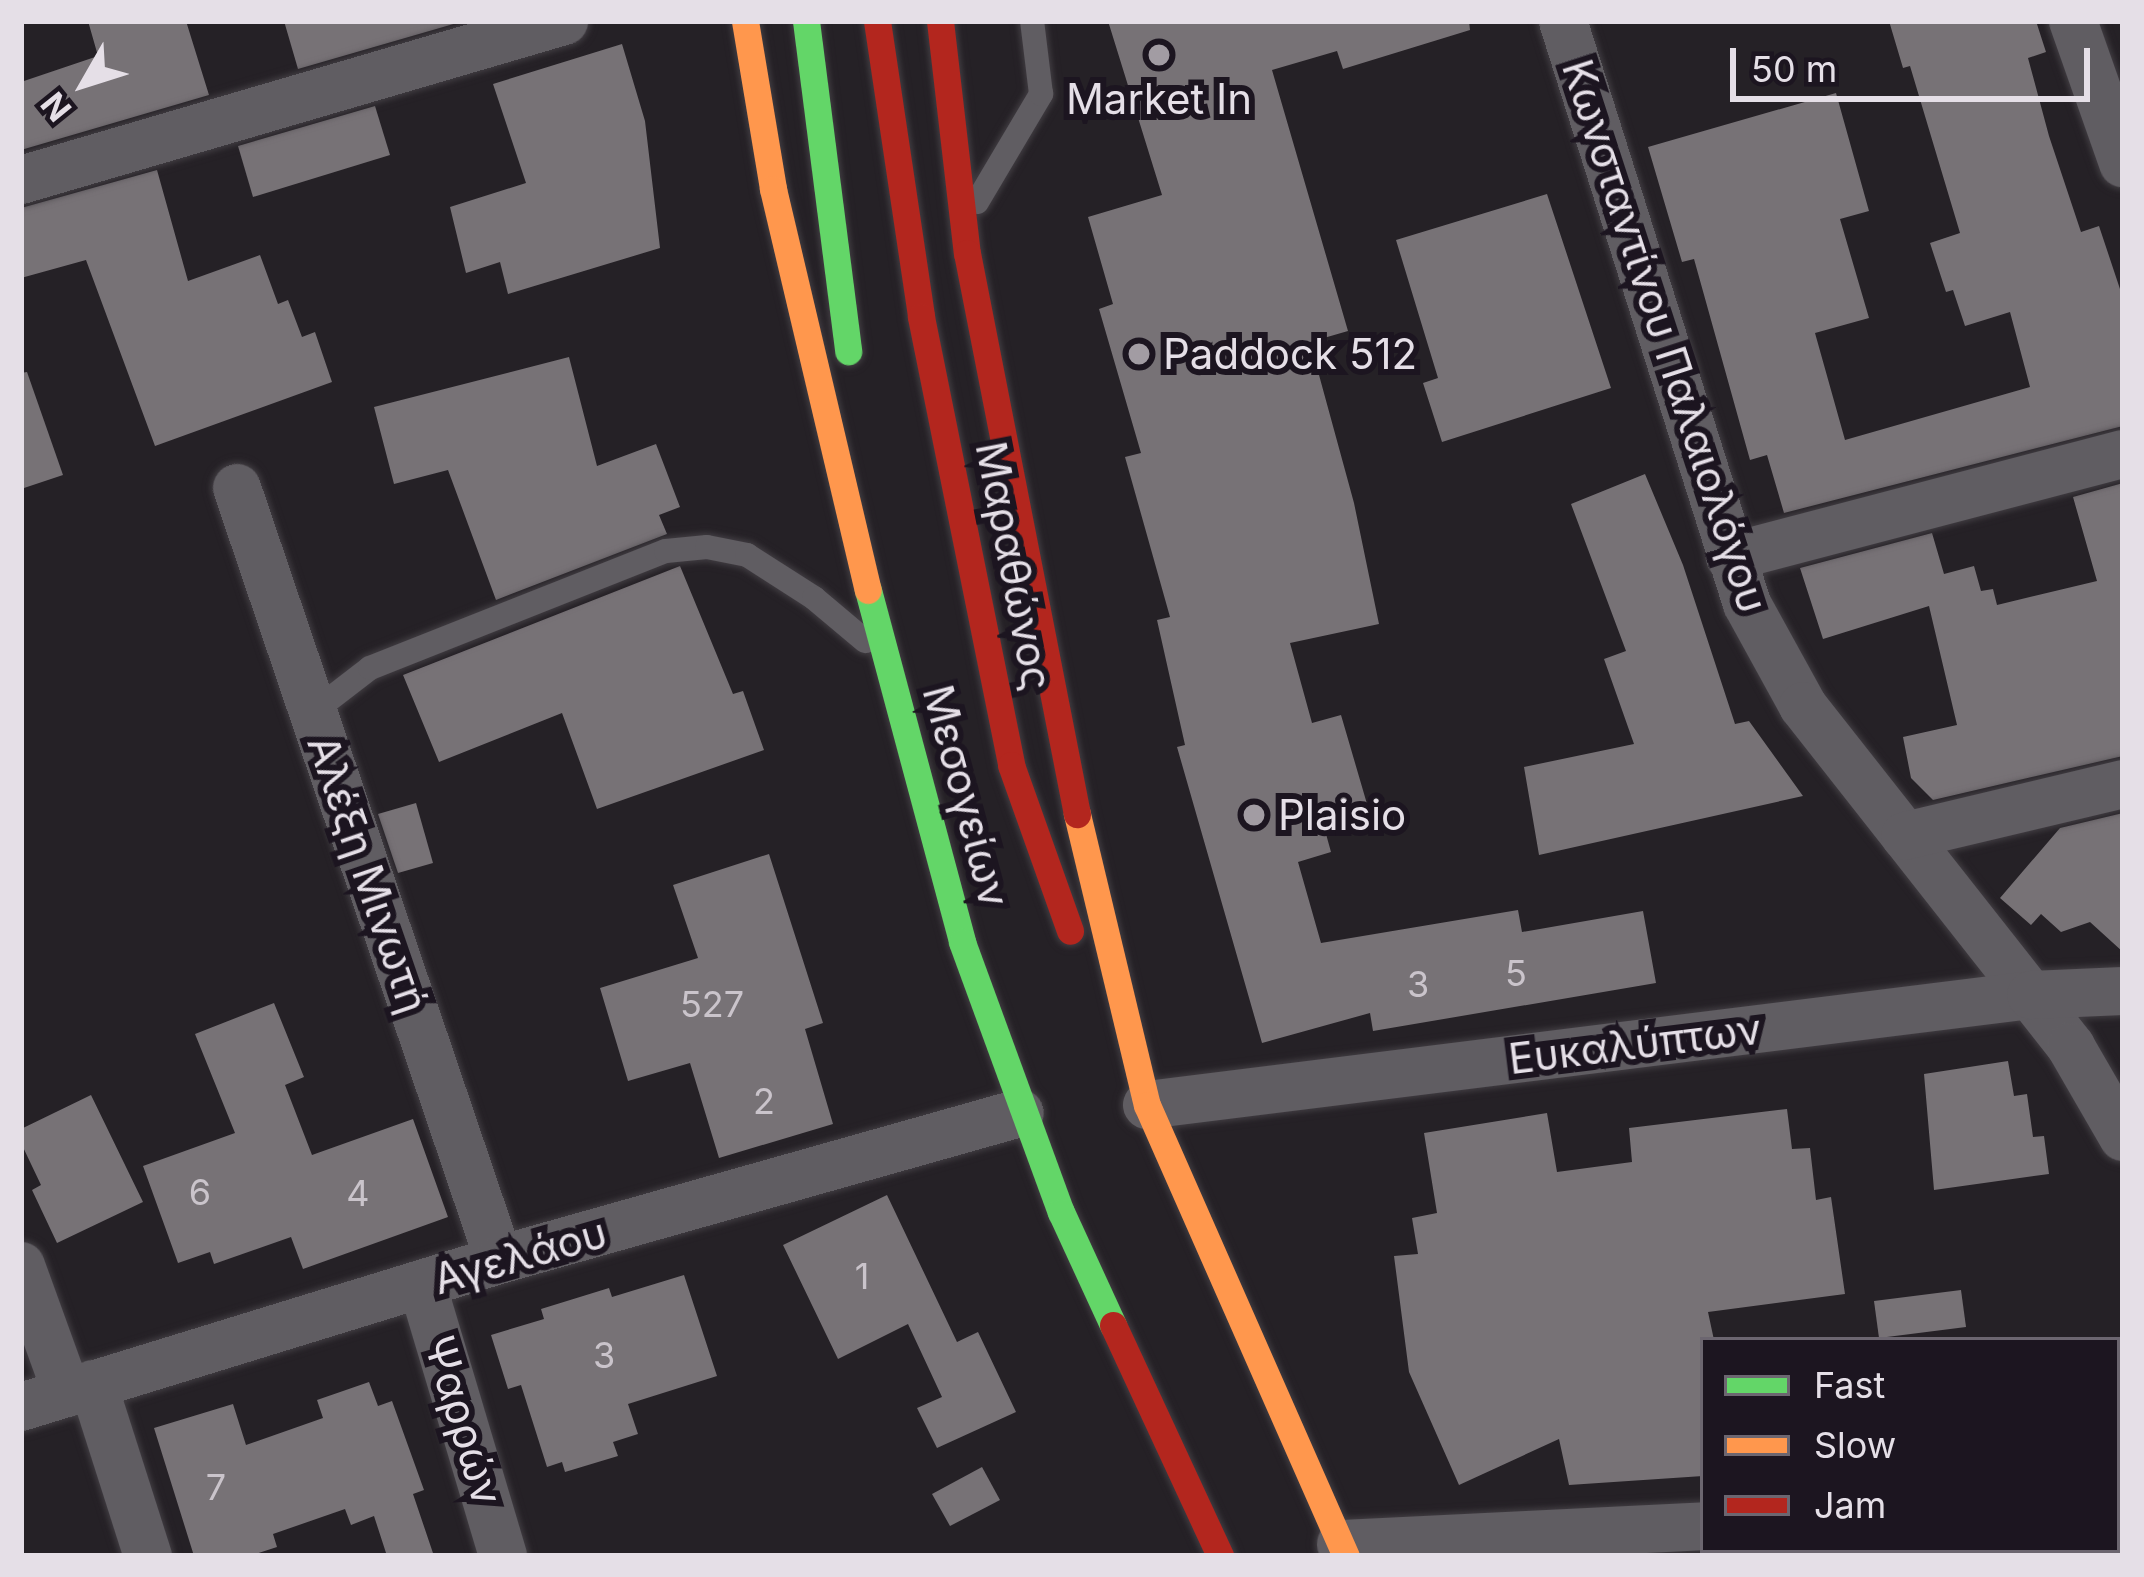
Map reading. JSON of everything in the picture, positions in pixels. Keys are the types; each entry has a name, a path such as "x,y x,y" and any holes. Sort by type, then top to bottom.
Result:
{"main road":[{"name":"Μεσογείων","path":"745,21 773,189 884,659 962,942 1020,1112 1220,1556"},
{"path":"806,21 851,375"},
{"name":"Μαραθώνος","path":"877,21 921,317 1011,766 1052,888 1147,1105"},
{"path":"940,21 964,224 1067,771 1147,1105 1344,1550"},
{"path":"856,422 884,659"}],"street":[{"path":"21,180 564,21"},
{"name":"Κωνσταντίνου Παλαιολόγου","path":"1563,21 1748,604 1803,706 2071,1047 2123,1137"},
{"path":"2073,21 2123,163"},
{"path":"1730,557 2123,454"},
{"name":"Αλέξη Μινωτή","path":"237,488 499,1260"},
{"path":"1905,836 2123,784"},
{"name":"Ευκαλύπτων","path":"1147,1105 2031,995 2123,991"},
{"name":"Αγελάου","path":"21,1407 499,1260 1020,1112"},
{"path":"21,1266 80,1388 148,1556"},
{"name":"Ψαρρών","path":"422,1285 503,1556"},
{"path":"1344,1550 1700,1526"}],"lane":[{"path":"964,224 1041,94 1032,21"},
{"path":"313,712 370,668 666,551 706,547 747,555 814,598 884,659"}],"building":[{"path":"88,21 186,21 209,95 21,150 21,82 98,56"},
{"path":"284,21 457,21 457,23 298,69"},
{"path":"1108,21 1469,21 1470,30 1343,69 1337,51 1272,70 1348,331 1310,342 1354,503 1379,624 1290,643 1312,723 1341,715 1372,821 1326,834 1331,852 1298,862 1321,943 1518,910 1522,932 1643,911 1656,983 1373,1031 1370,1013 1262,1043 1177,747 1185,745 1157,620 1170,617 1125,457 1141,453 1099,309 1113,304 1088,217 1162,195"},
{"path":"1889,21 2036,21 2046,52 2028,58 2049,136 2081,232 2099,226 2123,298 2123,426 1784,513 1767,455 1750,460 1694,259 1682,262 1648,147 1836,93 1869,211 1840,219 1869,318 1815,333 1845,440 2030,387 2010,312 1965,326 1953,290 1946,292 1930,243 1960,233 1910,66 1903,68"},
{"path":"622,44 645,121 660,248 508,294 500,262 466,273 450,207 526,183 493,84"},
{"path":"375,106 390,155 253,197 238,146"},
{"path":"157,170 188,281 260,255 278,304 288,300 302,337 315,332 332,382 155,446 86,260 21,278 21,208"},
{"path":"1547,194 1611,388 1442,442 1423,383 1438,378 1396,240"},
{"path":"569,357 597,466 656,444 680,507 659,515 667,534 496,600 448,470 394,484 374,407"},
{"path":"27,372 63,475 21,489 21,373"},
{"path":"1645,474 1683,565 1735,724 1749,721 1803,796 1539,855 1524,767 1634,744 1604,659 1626,651 1571,504"},
{"path":"2123,483 2123,756 1933,800 1911,778 1903,737 1957,725 1929,606 1823,639 1800,568 1932,533 1944,574 1974,566 1981,591 1993,589 1997,605 2097,581 2073,497"},
{"path":"680,566 733,694 743,691 764,750 597,809 562,713 439,762 403,675"},
{"path":"416,803 433,863 398,873 378,814"},
{"path":"2123,813 2123,952 2090,922 2061,932 2041,914 2031,925 2000,898 2060,828"},
{"path":"769,854 823,1023 805,1029 833,1124 719,1158 690,1063 628,1081 600,988 698,958 673,885"},
{"path":"274,1003 304,1077 285,1085 312,1155 413,1119 448,1217 303,1269 291,1237 214,1264 210,1252 178,1263 143,1166 235,1133 195,1034"},
{"path":"2008,1061 2014,1096 2027,1094 2033,1137 2044,1136 2049,1174 1934,1190 1924,1074"},
{"path":"91,1095 143,1202 57,1243 32,1190 41,1185 21,1143 21,1129"},
{"path":"1787,1109 1792,1149 1810,1148 1816,1200 1831,1197 1845,1294 1708,1312 1713,1337 1700,1337 1700,1476 1569,1485 1559,1439 1459,1485 1409,1372 1394,1256 1418,1254 1412,1218 1437,1213 1424,1133 1547,1113 1557,1172 1632,1162 1629,1128"},
{"path":"887,1195 957,1342 978,1332 1016,1412 937,1448 917,1408 942,1397 908,1324 838,1359 783,1245"},
{"path":"684,1275 717,1376 628,1404 638,1434 613,1442 618,1456 565,1472 562,1462 547,1467 521,1385 508,1389 491,1335 544,1319 541,1309 609,1288 612,1297"},
{"path":"1961,1290 1966,1327 1879,1337 1874,1301"},
{"path":"369,1382 378,1406 392,1401 424,1490 413,1494 434,1556 387,1556 374,1516 351,1525 345,1509 273,1534 277,1547 249,1556 194,1556 154,1428 233,1404 246,1445 323,1418 317,1400"},
{"path":"982,1467 1000,1500 950,1526 932,1494"}],"traffic: fast":[{"path":"806,21 848,351"},
{"path":"868,590 962,942 1061,1212 1113,1325"}],"traffic: slow":[{"path":"745,21 773,189 868,590"},
{"path":"1077,814 1147,1105 1346,1556"}],"traffic: jam":[{"path":"877,21 921,317 1011,765 1070,931"},
{"path":"940,21 967,253 1077,814"},
{"path":"1113,1325 1220,1556"}],"place":[{"name":"Market In","path":"1159,55"},
{"name":"Paddock 512","path":"1139,354"},
{"name":"Plaisio","path":"1254,815"}]}
